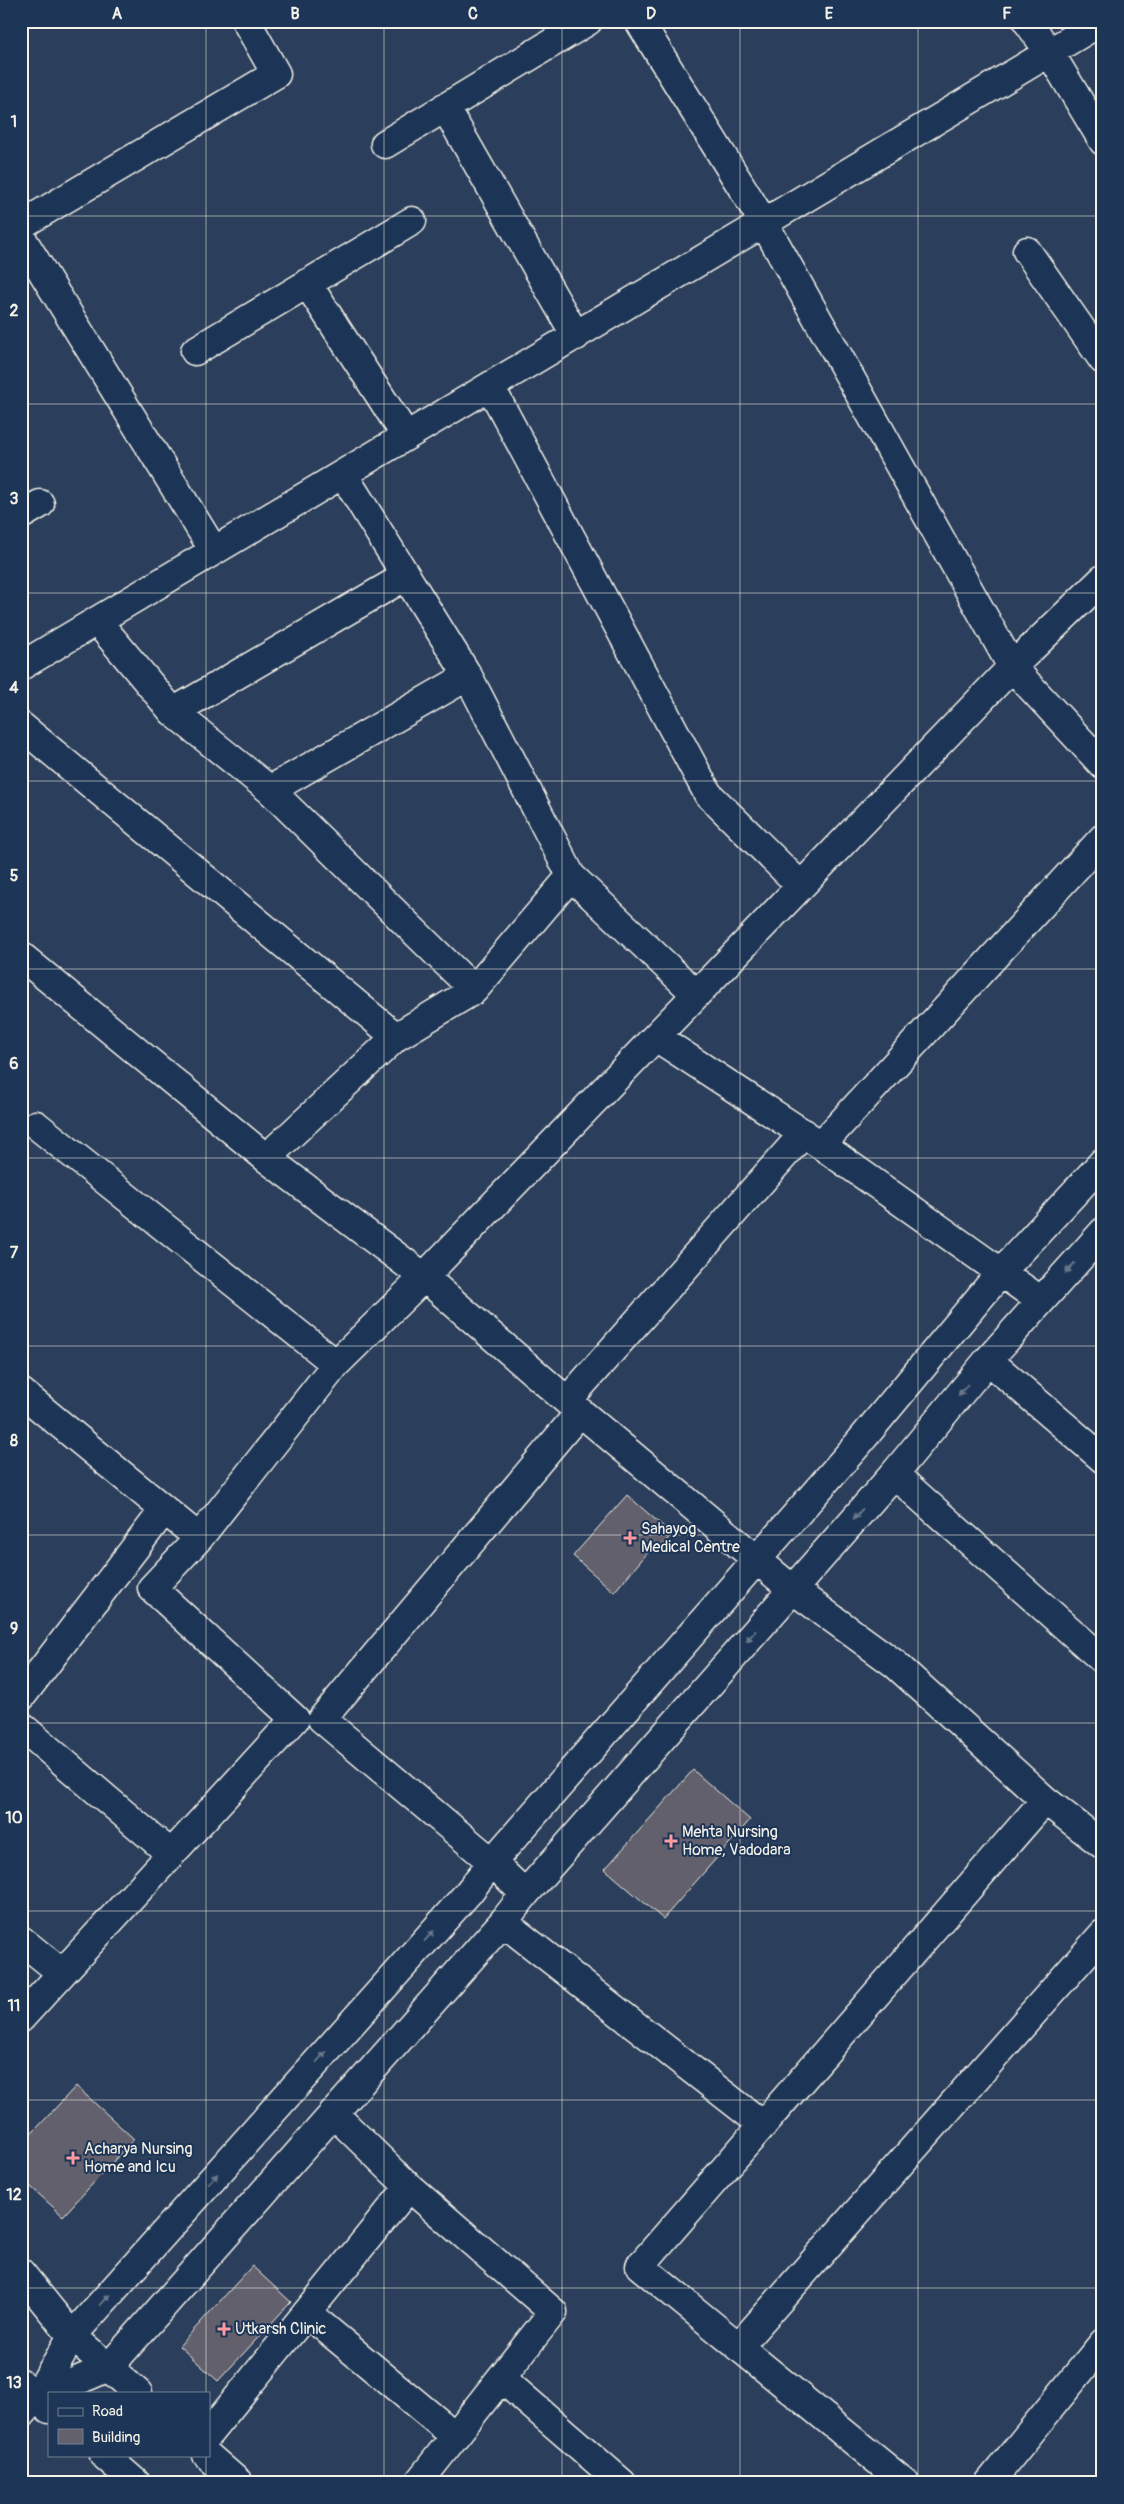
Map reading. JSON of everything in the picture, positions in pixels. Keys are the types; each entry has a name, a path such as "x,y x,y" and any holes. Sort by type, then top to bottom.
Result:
{"street":[{"path":"21,225 276,74 246,21"},
{"path":"385,144 588,21"},
{"path":"639,21 764,223 1012,667 1103,765"},
{"path":"1027,21 1050,53 1103,141"},
{"path":"21,666 1102,21"},
{"path":"445,107 576,336"},
{"path":"195,351 412,220"},
{"path":"21,237 214,551"},
{"path":"1028,251 1103,360"},
{"path":"307,284 406,436"},
{"path":"490,386 708,794 801,886"},
{"path":"343,474 468,676 570,876 696,994"},
{"path":"173,712 406,576"},
{"path":"21,2018 295,1719 152,1588 199,1538 336,1364 424,1277 1012,667 1103,579"},
{"path":"97,621 173,712 270,790 474,990"},
{"path":"270,790 468,676"},
{"path":"21,726 396,1037"},
{"path":"524,1894 492,1862 322,1719 574,1406 812,1139 1103,838"},
{"path":"266,1158 396,1037 474,990 570,876"},
{"path":"21,956 266,1158 424,1277 756,1560 792,1589 895,1664 1045,1800 1103,1845"},
{"path":"656,1037 812,1139 1040,1300"},
{"path":"36,1125 336,1364"},
{"path":"38,2398 72,2336 468,1893 492,1862 858,1444 1001,1272 1103,1162"},
{"path":"52,2392 109,2367 503,1922 524,1894 894,1474 1040,1300 1103,1232"},
{"path":"988,1360 1103,1459"},
{"path":"21,1392 199,1538"},
{"path":"894,1474 1103,1660"},
{"path":"24,1685 164,1510"},
{"path":"21,1726 171,1854"},
{"path":"905,2483 640,2266 1045,1800"},
{"path":"503,1922 763,2125"},
{"path":"738,2347 1103,1934"},
{"path":"21,1940 62,1974"},
{"path":"333,2113 409,2187 553,2312 418,2483"},
{"path":"210,2432 409,2187"},
{"path":"21,2272 72,2336 137,2392"},
{"path":"307,2313 455,2436"},
{"path":"989,2483 1098,2358"},
{"path":"501,2378 622,2483"},
{"path":"105,2456 136,2483"},
{"path":"208,2456 239,2483"}],"building":[{"path":"627,1495 672,1534 656,1553 651,1549 614,1592 573,1556"},
{"path":"693,1770 750,1820 663,1919 605,1869"},
{"path":"76,2086 134,2139 63,2216 21,2178 21,2145"},
{"path":"252,2266 291,2302 218,2381 179,2346"}],"place":[{"name":"Sahayog Medical Centre","path":"630,1538"},
{"name":"Mehta Nursing Home, Vadodara","path":"671,1841"},
{"name":"Acharya Nursing Home and Icu","path":"73,2158"},
{"name":"Utkarsh Clinic","path":"224,2329"}]}
